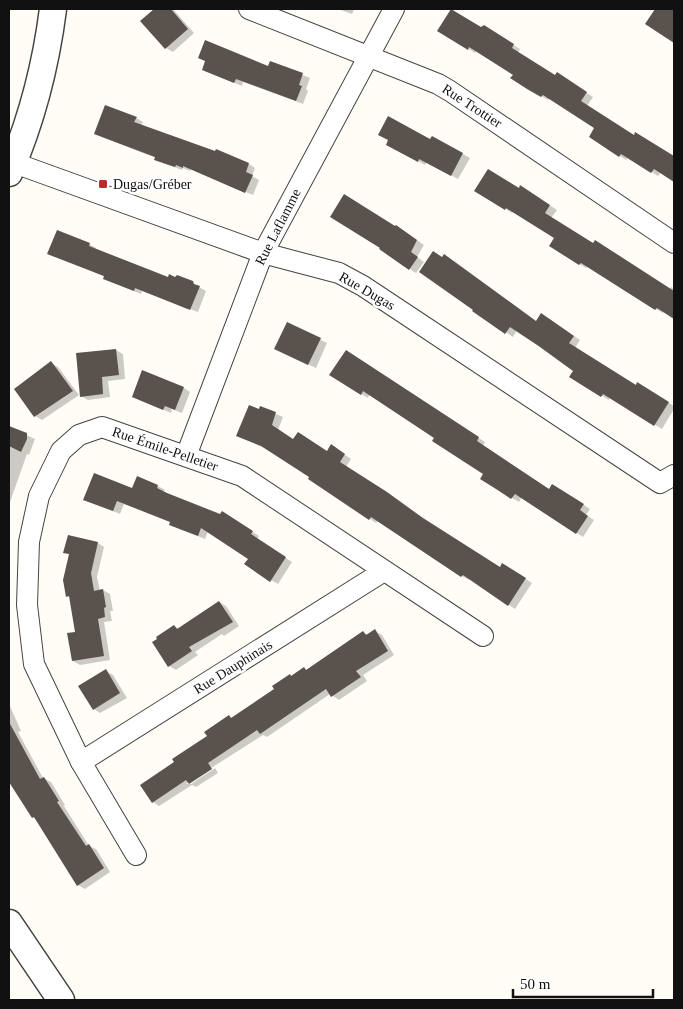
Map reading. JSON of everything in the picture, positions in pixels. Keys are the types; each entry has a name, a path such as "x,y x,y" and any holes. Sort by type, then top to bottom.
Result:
{"street":[{"path":"9,120 25,66 35,9"},
{"path":"10,166 45,59 52,9"},
{"name":"Rue Trottier","path":"249,9 450,91 674,243"},
{"name":"Rue Laflamme","path":"186,456 263,253 394,9"},
{"name":"Rue Dugas","path":"10,166 263,253 339,273 363,286 667,479"},
{"name":"Rue Émile-Pelletier","path":"136,855 81,762 34,664 27,605 29,542 39,496 61,451 79,434 102,427 242,476 483,636"},
{"name":"Rue Dauphinais","path":"81,762 384,572"},
{"path":"9,923 61,1000"}],"building":[{"path":"154,9 171,9 188,29 165,49 140,21"},
{"path":"451,9 481,27 484,25 514,44 512,48 555,75 557,72 587,92 581,101 634,135 635,132 674,156 674,182 654,169 651,173 621,154 619,157 589,137 594,128 543,95 541,97 510,78 513,75 469,47 468,50 437,31"},
{"path":"655,9 674,9 674,43 645,24"},
{"path":"205,40 268,66 270,61 303,73 299,85 302,86 296,101 236,79 234,83 202,70 205,61 198,58"},
{"path":"105,105 137,117 134,122 215,151 216,149 249,163 246,172 253,175 245,193 183,166 183,168 176,165 175,167 154,160 155,157 94,134"},
{"path":"388,116 430,139 432,136 463,153 451,176 419,159 418,162 386,145 388,140 378,135"},
{"path":"488,169 519,188 520,185 550,205 545,213 593,243 595,240 674,291 674,319 657,308 655,310 581,263 579,265 549,246 554,238 506,208 505,210 474,191"},
{"path":"344,194 417,240 411,252 418,257 409,270 380,248 330,217"},
{"path":"57,230 90,243 89,246 168,277 169,274 175,277 177,275 193,281 194,284 200,286 190,310 135,288 134,291 103,279 104,276 47,254"},
{"path":"433,251 442,257 444,254 536,321 541,313 574,336 569,343 636,385 637,382 669,402 654,426 603,394 601,397 569,377 573,371 540,347 510,327 505,334 419,272"},
{"path":"287,322 321,338 308,365 274,349"},
{"path":"116,349 119,375 102,377 103,394 80,397 76,353"},
{"path":"346,350 479,437 477,441 549,489 552,484 584,504 580,510 588,516 576,534 515,494 511,499 480,479 483,474 432,441 434,438 363,391 361,395 329,375"},
{"path":"51,361 73,391 34,417 14,389"},
{"path":"142,370 184,387 175,410 165,406 163,410 132,397"},
{"path":"249,405 259,409 260,406 276,412 272,425 293,439 298,432 327,451 331,444 345,454 340,462 500,567 502,563 526,578 508,606 371,517 369,520 308,479 309,477 261,446 236,436"},
{"path":"9,426 27,433 27,439 21,452 9,446"},
{"path":"94,473 132,488 137,476 158,485 157,488 167,493 220,514 222,511 253,531 251,534 286,557 270,582 244,564 248,559 201,528 198,536 169,525 170,522 117,501 113,511 83,500"},
{"path":"68,535 98,542 91,573 94,591 103,589 106,607 104,608 105,617 98,619 104,656 72,661 67,633 75,632 69,596 66,597 63,580 69,554 63,553"},
{"path":"219,601 233,622 189,647 192,651 168,667 152,642 157,639 156,637 174,625 177,629"},
{"path":"375,629 388,651 356,671 361,677 331,697 326,689 260,734 257,730 208,763 212,769 189,784 186,780 152,803 140,785 174,762 172,759 207,736 204,732 229,715 231,718 274,689 272,686 290,674 291,676 304,667 306,670 363,631 366,635"},
{"path":"106,669 120,693 93,710 78,686"},
{"path":"9,722 40,779 44,777 59,801 57,802 86,846 89,844 104,868 77,886 34,817 32,818 9,782"}],"place":[{"name":"Dugas/Gréber","path":"103,184"}]}
